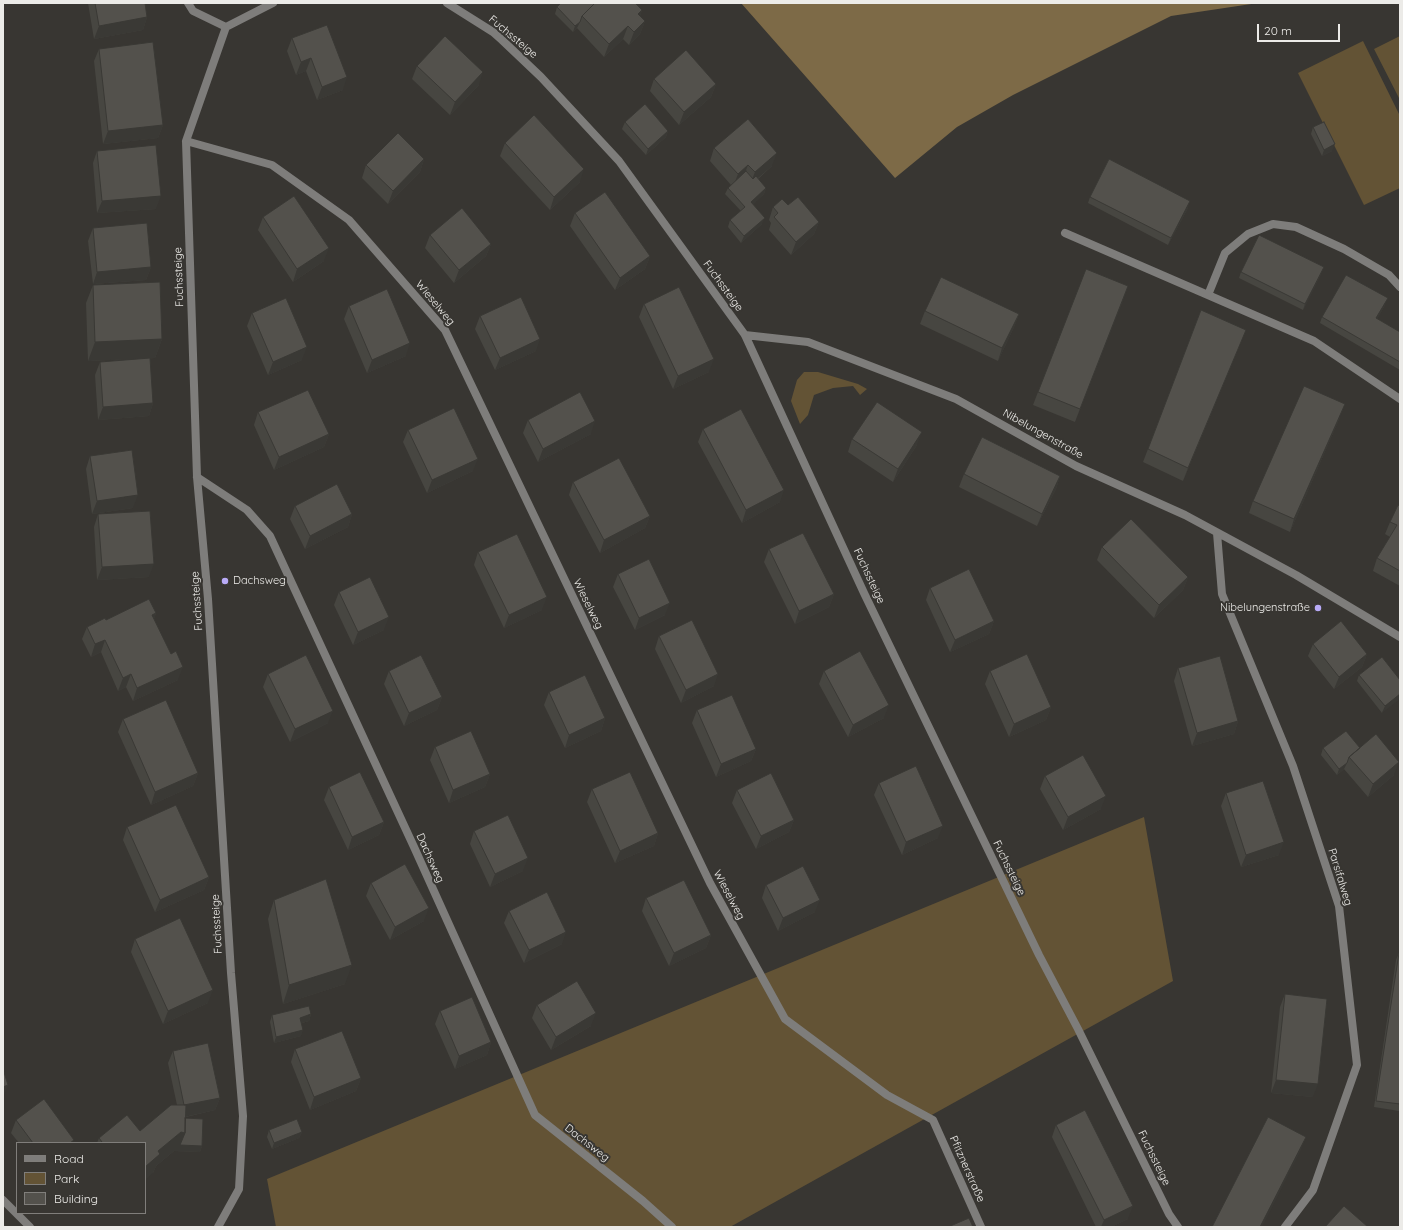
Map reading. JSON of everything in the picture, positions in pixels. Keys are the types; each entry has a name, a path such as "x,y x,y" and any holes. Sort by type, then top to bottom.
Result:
{"street":[{"path":"188,3 193,11 226,27 273,3"},
{"name":"Fuchssteige","path":"447,3 493,32 502,40 541,77 619,161 745,335 864,593 1029,934 1078,1029 1169,1214 1178,1227"},
{"name":"Fuchssteige","path":"218,1227 239,1189 243,1116 231,972 208,599 197,476 186,141 226,27"},
{"name":"Wieselweg","path":"186,141 272,165 349,220 445,330 710,883 785,1019 887,1094 933,1120"},
{"path":"1208,295 1225,253 1248,234 1273,224 1296,227 1344,249 1389,275 1400,287"},
{"path":"1065,233 1314,341 1400,399"},
{"name":"Nibelungenstraße","path":"745,335 808,342 956,399 1076,466 1185,515 1296,575 1400,637"},
{"name":"Dachsweg","path":"197,476 247,510 270,536 417,854 535,1115 643,1201 672,1227"},
{"name":"Parsifalweg","path":"1218,533 1222,594 1293,766 1339,906 1357,1065 1313,1190 1285,1227"},
{"name":"Pfitznerstraße","path":"933,1120 981,1227"},
{"path":"3,1200 16,1213"},
{"path":"17,1214 30,1227"}],"green space":[{"path":"1400,36 1400,100 1374,49"},
{"path":"1363,41 1400,116 1400,188 1364,205 1298,73"},
{"path":"804,372 818,372 858,384 867,389 860,395 853,386 833,388 814,395 808,415 800,424 791,401 797,380"},
{"path":"1144,817 1173,981 730,1227 276,1227 267,1179"}],"shaded area":[{"path":"741,3 1258,3 1171,16 1013,95 957,127 895,178"}],"building":[{"path":"95,3 145,3 147,17 99,26"},
{"path":"561,3 595,3 582,16 580,22 575,26 557,7"},
{"path":"595,3 635,3 642,10 638,14 645,21 634,32 628,26 609,44 582,16"},
{"path":"327,25 347,77 322,87 311,58 301,62 292,38"},
{"path":"445,36 483,72 455,102 417,66"},
{"path":"153,42 163,125 108,131 99,49"},
{"path":"686,50 716,84 684,112 654,79"},
{"path":"645,104 668,131 648,149 625,122"},
{"path":"534,115 584,169 554,197 505,143"},
{"path":"748,119 777,153 755,172 748,165 738,174 714,148"},
{"path":"1324,122 1335,144 1324,150 1313,127"},
{"path":"398,133 424,159 393,191 366,165"},
{"path":"156,145 161,196 102,201 97,151"},
{"path":"1109,159 1190,201 1171,238 1090,197"},
{"path":"746,171 753,179 756,176 766,188 751,202 765,218 744,236 730,220 745,207 728,188"},
{"path":"605,192 650,256 620,278 575,213"},
{"path":"294,196 329,248 297,269 263,217"},
{"path":"798,197 819,222 796,242 774,217 778,213 773,207 782,199 788,205"},
{"path":"462,208 491,244 459,270 430,235"},
{"path":"147,223 151,267 97,272 93,228"},
{"path":"1259,235 1324,267 1305,304 1241,272"},
{"path":"1086,269 1128,286 1080,409 1038,392"},
{"path":"1346,275 1388,298 1376,318 1400,332 1400,362 1322,317"},
{"path":"941,277 1019,314 1002,348 925,311"},
{"path":"160,282 162,339 95,342 93,285"},
{"path":"679,287 714,359 678,376 644,304"},
{"path":"387,289 410,343 372,360 349,306"},
{"path":"521,297 540,339 500,358 480,316"},
{"path":"286,298 307,347 273,362 252,313"},
{"path":"1201,310 1246,330 1188,468 1148,449"},
{"path":"150,358 153,403 103,407 100,362"},
{"path":"1304,386 1345,404 1294,519 1253,501"},
{"path":"308,390 329,434 279,457 258,412"},
{"path":"580,392 595,421 543,449 528,420"},
{"path":"877,402 922,432 898,469 852,439"},
{"path":"454,408 478,459 432,480 408,430"},
{"path":"741,409 784,490 746,510 703,429"},
{"path":"982,437 1060,476 1042,514 964,474"},
{"path":"132,450 138,495 97,501 90,456"},
{"path":"619,458 650,516 604,540 573,482"},
{"path":"337,484 352,514 310,536 295,506"},
{"path":"1398,505 1400,506 1400,571 1377,558 1397,525 1390,522"},
{"path":"150,511 154,564 102,567 98,514"},
{"path":"1131,519 1188,577 1159,605 1102,547"},
{"path":"803,533 834,594 799,611 769,549"},
{"path":"517,534 547,597 509,615 478,552"},
{"path":"649,559 670,603 639,618 618,574"},
{"path":"969,569 994,621 955,640 930,588"},
{"path":"370,577 389,617 358,632 339,592"},
{"path":"149,599 156,613 152,615 171,654 176,651 183,667 137,688 131,674 123,678 105,640 95,644 87,627 105,618 106,620"},
{"path":"692,620 718,674 686,690 659,636"},
{"path":"1341,621 1367,654 1339,677 1313,644"},
{"path":"860,651 889,705 853,725 824,671"},
{"path":"1027,654 1051,707 1014,724 990,671"},
{"path":"306,655 333,711 295,729 268,674"},
{"path":"421,655 442,697 409,713 389,671"},
{"path":"1220,656 1238,721 1197,733 1178,668"},
{"path":"1382,657 1400,680 1400,694 1385,706 1359,675"},
{"path":"585,675 605,718 569,735 549,692"},
{"path":"732,695 756,749 721,764 697,710"},
{"path":"166,700 198,773 155,792 123,719"},
{"path":"471,731 490,774 453,790 435,747"},
{"path":"1346,731 1360,748 1349,757 1347,763 1339,769 1323,748"},
{"path":"1376,734 1399,762 1373,784 1349,757"},
{"path":"1083,755 1106,796 1068,817 1045,776"},
{"path":"916,766 943,826 906,842 879,783"},
{"path":"360,772 384,822 352,837 329,787"},
{"path":"630,772 658,833 620,851 592,789"},
{"path":"771,773 794,820 761,836 737,790"},
{"path":"1263,781 1284,842 1246,855 1226,793"},
{"path":"176,805 209,877 160,900 127,827"},
{"path":"508,815 528,858 495,874 474,831"},
{"path":"405,864 429,908 395,927 371,883"},
{"path":"803,866 820,900 783,918 766,885"},
{"path":"326,879 352,965 289,985 274,900"},
{"path":"684,880 711,935 674,953 646,898"},
{"path":"547,892 566,932 529,950 509,911"},
{"path":"180,918 213,990 168,1011 135,939"},
{"path":"1400,953 1400,1104 1376,1101"},
{"path":"577,981 596,1013 556,1037 537,1005"},
{"path":"1285,994 1327,999 1318,1084 1276,1080"},
{"path":"472,997 491,1042 459,1056 440,1011"},
{"path":"309,1006 311,1014 300,1018 303,1030 276,1037 272,1015"},
{"path":"342,1031 361,1078 314,1097 295,1049"},
{"path":"208,1043 220,1098 184,1105 173,1051"},
{"path":"3,1069 8,1085 3,1087"},
{"path":"44,1099 74,1140 71,1142 32,1142 16,1120"},
{"path":"171,1105 186,1105 185,1133 181,1132 158,1151 160,1154 146,1166 146,1142 102,1142 99,1138 127,1115 140,1131"},
{"path":"1085,1110 1133,1206 1104,1220 1056,1125"},
{"path":"1268,1117 1306,1137 1260,1227 1212,1227"},
{"path":"185,1118 203,1119 202,1146 180,1145 185,1133"},
{"path":"297,1119 302,1132 274,1143 269,1130"},
{"path":"1344,1206 1368,1227 1325,1227"},
{"path":"969,1218 973,1227 948,1227"}],"place":[{"name":"Dachsweg","path":"225,581"},
{"name":"Nibelungenstraße","path":"1318,608"}]}
